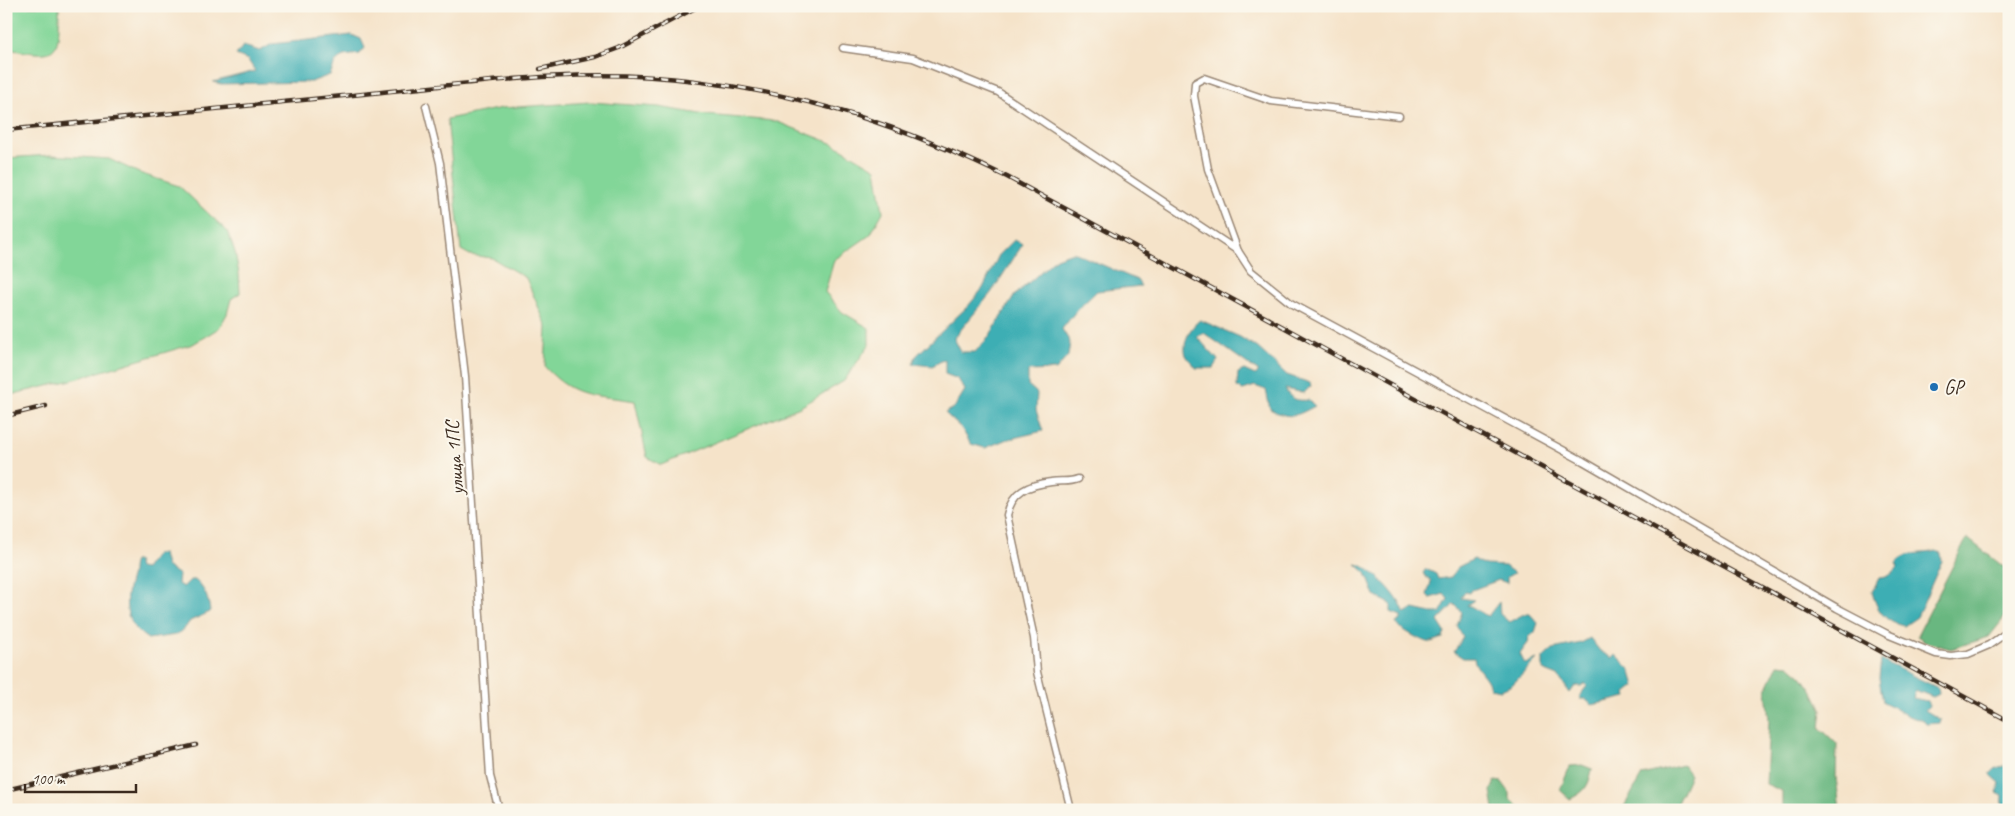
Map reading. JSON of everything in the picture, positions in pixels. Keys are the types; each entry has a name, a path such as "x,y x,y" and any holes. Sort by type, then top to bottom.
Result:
{"street":[{"path":"843,48 913,58 998,92 1238,251"},
{"path":"1399,116 1272,101 1204,78 1198,80 1193,90 1208,169 1238,251 1256,276 1305,312 1583,461 1837,608 1887,634 1936,654 1951,656 1968,654 1989,645 2009,631"},
{"name":"улица 1ПС","path":"426,106 440,162 465,376 490,776 499,810"},
{"path":"1071,810 1037,672 1034,638 1007,515 1013,497 1020,492 1050,482 1070,482 1078,478"}],"green space":[{"path":"6,6 59,6 58,37 56,46 52,51 36,53 6,49"},
{"path":"591,102 659,107 706,115 775,121 834,144 876,169 883,212 870,235 834,260 825,292 842,312 869,328 869,345 844,381 800,407 661,465 647,457 635,401 586,394 566,385 545,367 547,327 526,278 492,258 470,255 461,250 447,119 502,108"},
{"path":"51,155 109,159 139,173 179,186 227,231 235,252 240,293 231,299 227,314 219,328 193,344 72,380 6,396 6,158"},
{"path":"1967,538 2009,571 2009,612 1989,637 1951,649 1928,643 1917,636"},
{"path":"1778,664 1789,665 1802,676 1822,710 1820,728 1837,744 1836,777 1840,810 1782,810 1782,791 1766,784 1769,720 1766,690"},
{"path":"1582,765 1592,769 1589,780 1583,791 1570,799 1560,790 1570,766"},
{"path":"1683,765 1690,775 1677,803 1680,810 1622,810 1642,775"},
{"path":"1495,781 1502,782 1510,793 1510,799 1523,810 1494,810 1491,791"}],"water":[{"path":"352,35 361,39 365,48 360,54 343,56 335,63 330,75 311,82 221,84 213,82 255,71 248,60 236,55 243,46 260,51 272,44"},
{"path":"1014,240 1023,244 991,293 954,338 961,352 975,352 988,338 1015,295 1056,258 1073,252 1137,280 1141,286 1097,291 1077,310 1062,329 1070,342 1068,356 1056,370 1028,371 1028,385 1037,393 1036,410 1043,431 1005,440 985,448 971,444 961,428 945,413 954,408 965,390 958,379 945,374 945,359 932,366 913,364 916,356 969,305 983,288 999,255"},
{"path":"1200,320 1240,337 1258,348 1287,375 1310,383 1311,386 1304,393 1285,389 1292,398 1309,400 1315,406 1298,414 1288,416 1270,409 1266,390 1255,386 1243,390 1237,387 1238,373 1244,370 1255,375 1259,372 1204,333 1197,337 1218,360 1213,368 1196,368 1186,355 1185,345 1190,331"},
{"path":"1936,551 1941,553 1942,561 1917,617 1904,626 1891,622 1879,610 1872,592 1879,578 1892,574 1898,567 1896,563 1905,556"},
{"path":"156,554 163,554 166,566 179,575 178,584 183,587 190,580 195,580 198,583 206,594 210,612 190,621 176,635 148,639 134,627 130,620 127,596 134,561 137,561 139,568 145,569"},
{"path":"1474,559 1485,565 1505,566 1514,573 1507,577 1507,583 1499,580 1472,590 1470,593 1465,592 1461,598 1474,600 1467,605 1488,616 1499,602 1500,614 1509,622 1524,614 1530,614 1538,623 1535,632 1529,637 1528,643 1520,654 1525,664 1537,659 1512,685 1501,690 1490,688 1474,658 1463,658 1454,652 1463,637 1457,626 1462,612 1454,604 1438,621 1445,632 1443,638 1431,642 1424,641 1410,634 1396,623 1401,620 1401,616 1391,612 1391,604 1375,596 1366,573 1356,564 1377,576 1397,599 1404,613 1414,609 1440,613 1448,599 1444,594 1430,598 1427,595 1431,582 1423,573 1426,569 1436,574 1438,579 1451,577 1458,567"},
{"path":"1590,638 1600,651 1612,658 1616,655 1630,669 1635,686 1626,693 1627,697 1592,705 1585,699 1580,699 1580,695 1587,686 1585,683 1581,686 1575,686 1570,693 1558,676 1543,670 1543,658 1553,649 1581,643"},
{"path":"1881,660 1938,688 1939,694 1933,697 1915,690 1913,698 1927,701 1929,706 1925,710 1941,720 1940,723 1926,724 1922,719 1916,719 1883,702 1879,678"},
{"path":"2004,766 2009,768 2009,810 2002,810 2003,796 1997,793 2000,783 1990,774 1996,768"}],"railway":[{"path":"540,69 595,57 619,48 699,6"},
{"path":"6,130 494,81 615,75 655,77 737,87 817,104 856,115 931,143 1007,177 2009,721"},
{"path":"6,416 46,406"},
{"path":"6,790 196,745"}],"place":[{"name":"GP","path":"1934,387"}]}
